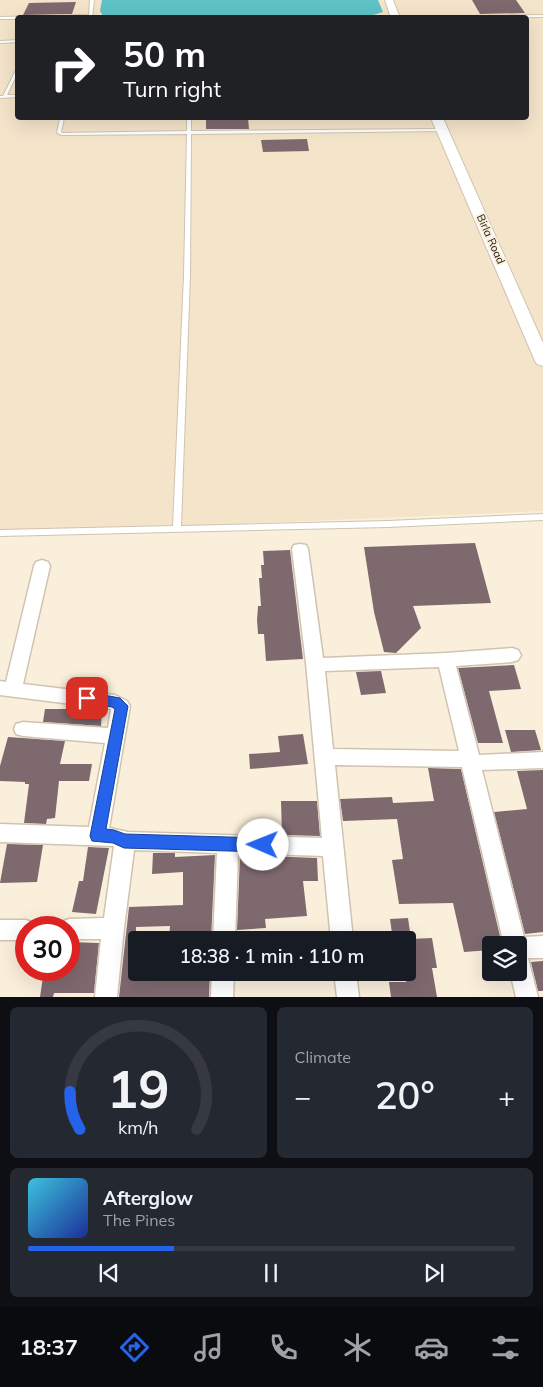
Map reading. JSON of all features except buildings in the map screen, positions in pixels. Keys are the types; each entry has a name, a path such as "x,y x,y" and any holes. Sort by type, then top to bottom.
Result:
{"street":[{"path":"389,0 395,15"},
{"name":"Birla Road","path":"440,124 543,361"},
{"path":"300,549 314,663 341,931"},
{"path":"42,566 7,689 115,702 121,706 122,709 97,836"},
{"path":"314,663 319,665 446,660 512,655"},
{"path":"446,660 512,936"},
{"path":"23,729 116,736"},
{"path":"324,757 471,761 543,760"},
{"path":"0,833 114,836 124,841 333,846"},
{"path":"106,997 124,841"},
{"path":"224,931 228,844"},
{"path":"80,928 113,928"},
{"path":"0,930 15,930"},
{"path":"527,948 543,947"},
{"path":"222,997 223,981"},
{"path":"347,981 348,997"},
{"path":"523,981 527,997"}],"lane":[{"path":"90,15 92,0"},
{"path":"529,16 543,16"},
{"path":"0,18 15,18"},
{"path":"0,42 15,41"},
{"path":"2,97 15,73"},
{"path":"2,97 15,96"},
{"path":"62,120 59,133 61,134 187,134 440,124"},
{"path":"176,529 187,275 188,120"},
{"path":"0,533 388,524 543,517"}],"shaded area":[{"path":"0,0 543,0 543,511 0,534"}],"water":[{"path":"102,0 378,0 383,12 373,15 102,15 100,11"}],"route":[{"path":"87,698 115,702 122,709 97,836 114,836 124,841 263,845"}]}
